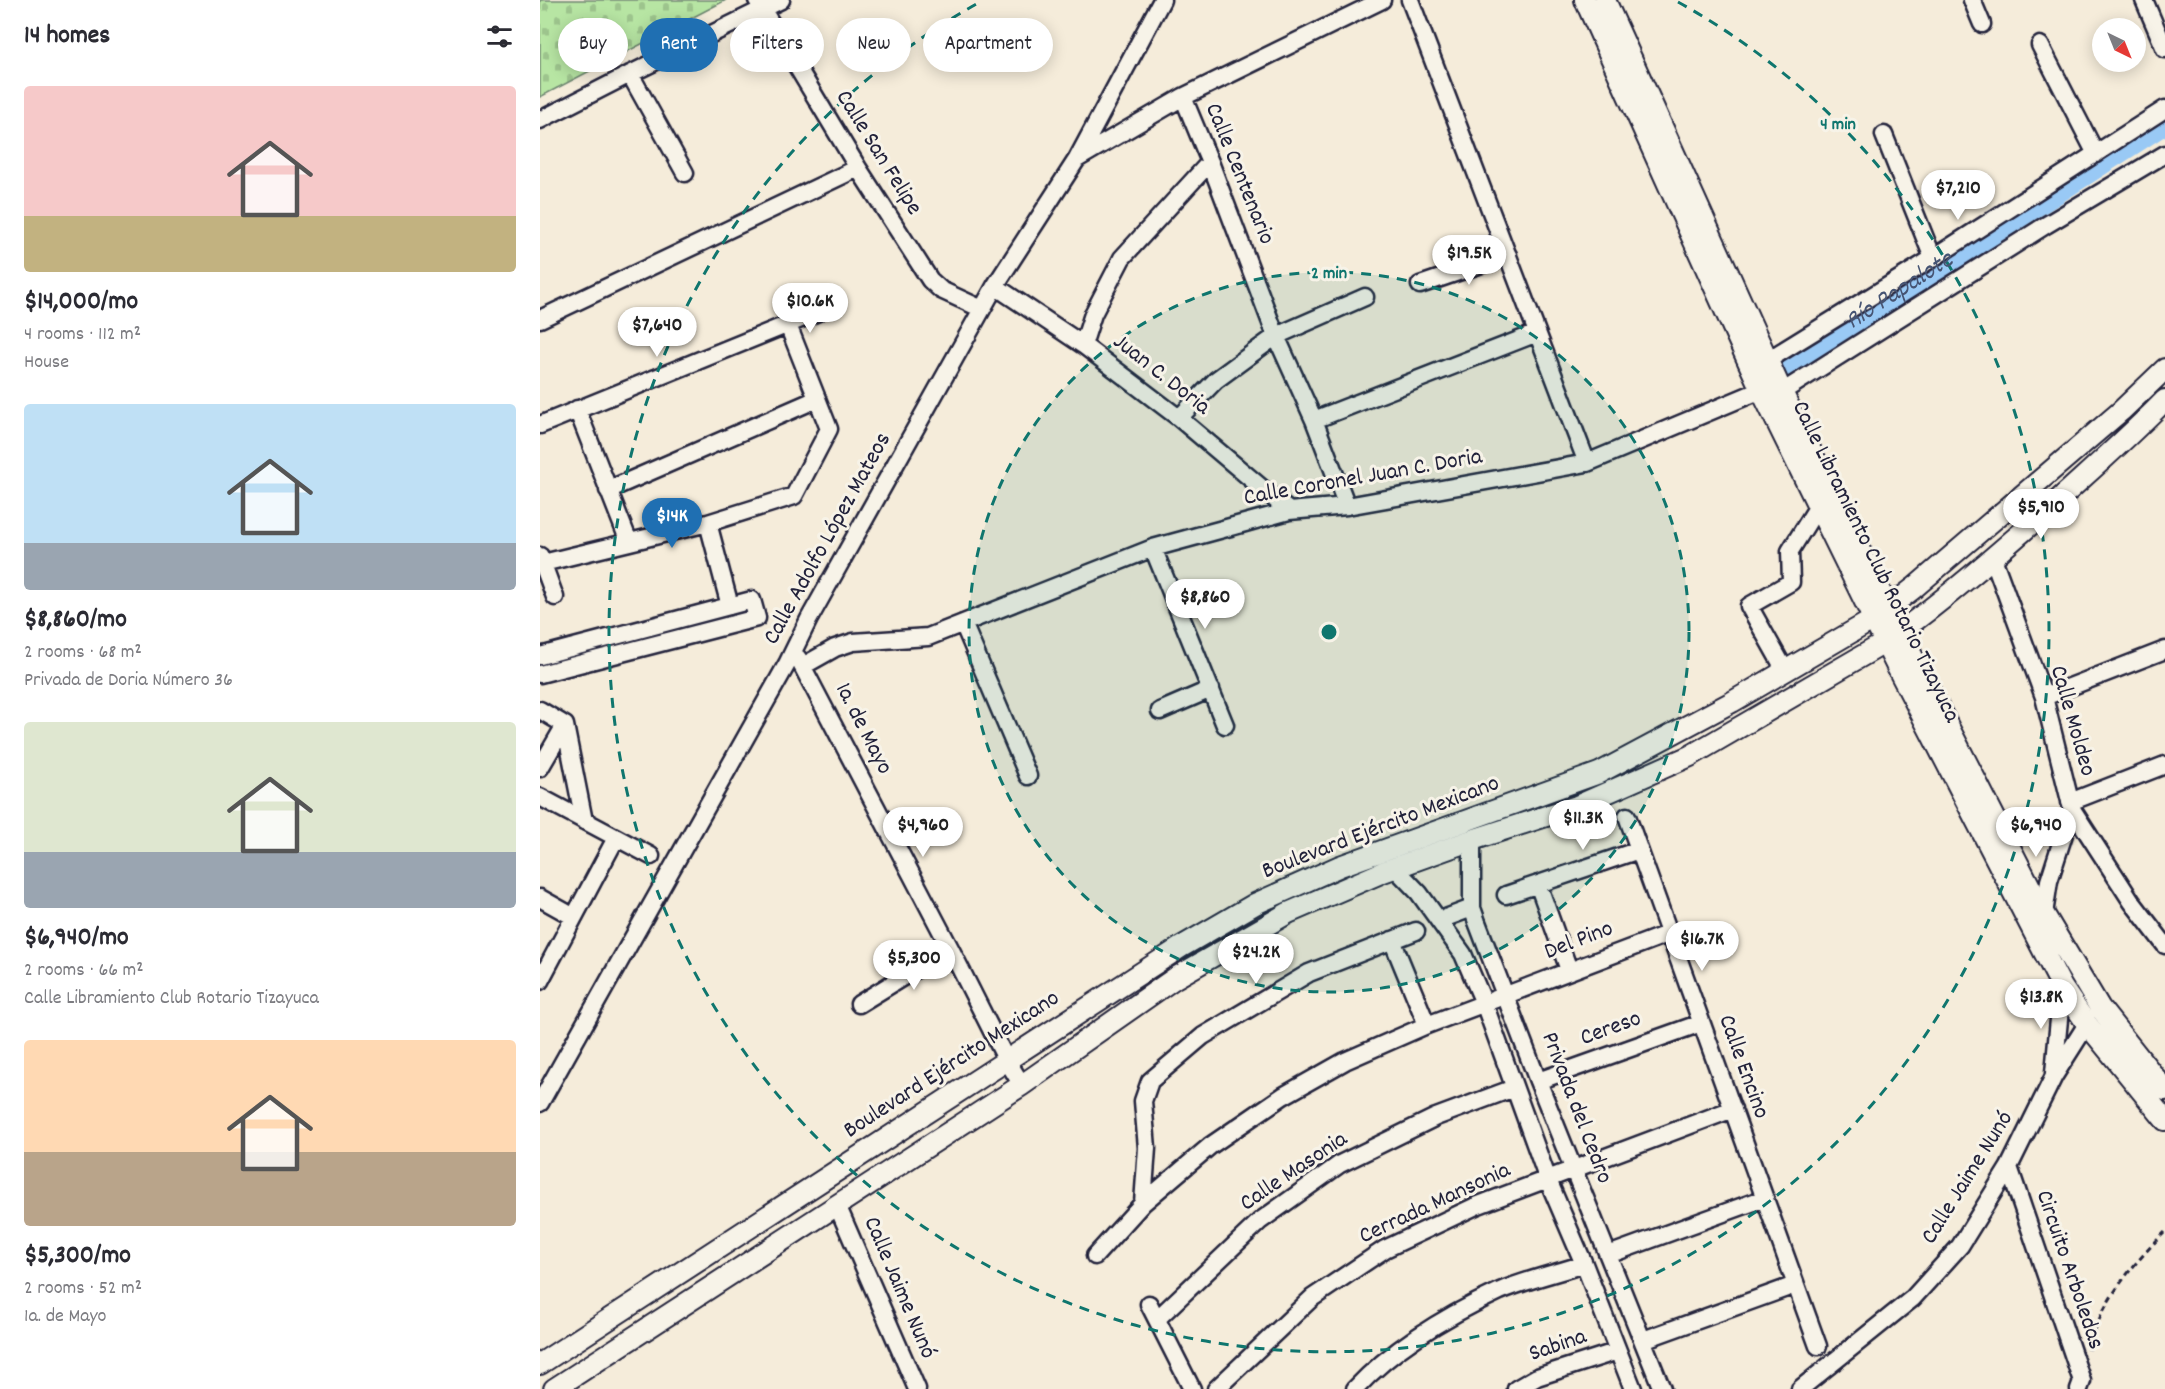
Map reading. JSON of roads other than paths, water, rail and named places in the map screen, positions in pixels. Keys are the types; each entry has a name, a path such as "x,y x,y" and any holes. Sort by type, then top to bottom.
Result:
{"main road":[{"name":"Calle Libramiento Club Rotario Tizayuca","path":"1585,0 1761,390 1818,506 1881,614 2044,914 2100,1008 2165,1090"},
{"name":"Calle Libramiento Club Rotario Tizayuca","path":"1605,0 1881,614"},
{"name":"Boulevard Ejército Mexicano","path":"540,1364 1006,1059 1181,947 1255,904 1340,866 1599,773 1780,674 1881,614 2121,411 2165,369"},
{"name":"Boulevard Ejército Mexicano","path":"554,1389 1022,1085 1175,978 1288,913 1395,868 1577,806 1690,756 1893,637 1993,558 2136,430 2165,400"},
{"path":"2121,411 2136,430"},
{"name":"Calle Libramiento Club Rotario Tizayuca","path":"1893,637 2061,987 2087,1024 2165,1120"}],"street":[{"path":"540,120 759,4 781,0"},
{"name":"Calle Adolfo López Mateos","path":"540,1102 793,652 995,286 1077,159 1161,0"},
{"path":"1077,159 1183,97 1382,0"},
{"path":"1410,0 1587,464"},
{"path":"1972,0 1982,24"},
{"path":"2144,0 2165,49"},
{"name":"Calle San Felipe","path":"759,4 858,168 930,280 941,290 982,309"},
{"path":"2040,45 2096,154"},
{"path":"630,74 686,173"},
{"name":"Calle Centenario","path":"1183,97 1276,336 1314,420 1347,506"},
{"path":"1768,360 2165,110"},
{"path":"1884,135 1933,258"},
{"path":"1782,392 2046,225 2165,154"},
{"path":"1083,345 1093,315 1122,258 1210,162"},
{"path":"540,319 858,168"},
{"path":"1420,285 1508,255"},
{"name":"Juan C. Doria","path":"995,286 1083,345 1179,418 1289,511"},
{"path":"1179,418 1216,380 1276,336 1365,297"},
{"path":"540,425 818,312"},
{"path":"555,597 541,560 708,523 794,496 829,429 788,325"},
{"path":"1314,420 1537,333"},
{"name":"Calle Coronel Juan C. Doria","path":"803,666 835,648 853,642 928,637 1153,548 1289,511 1347,506 1587,464 1761,390"},
{"path":"608,490 817,399"},
{"path":"577,409 629,542"},
{"path":"1780,674 1781,663 1749,606 1791,582 1790,551 1818,506"},
{"path":"708,523 730,606"},
{"path":"1153,548 1225,725"},
{"name":"Calle Moldeo","path":"1993,558 2044,698 2071,805 2132,902 2165,945"},
{"path":"540,656 752,600 757,618 540,674"},
{"path":"963,623 1028,776"},
{"path":"2044,698 2165,651"},
{"name":"1a. de Mayo","path":"793,652 803,666 1006,1059 1022,1085"},
{"path":"1160,711 1211,689"},
{"path":"540,710 565,725 584,821"},
{"path":"540,768 565,725"},
{"path":"2044,914 2049,881 2071,805 2165,765"},
{"path":"540,797 651,856"},
{"name":"Calle Encino","path":"1627,816 1818,1346"},
{"path":"540,981 616,837"},
{"name":"Privada del Cedro","path":"1472,840 1472,908 1538,1081 1662,1389"},
{"path":"1506,895 1639,850"},
{"name":"Privada del Cedro","path":"1395,868 1419,893 1463,954 1484,1003 1548,1180 1633,1389"},
{"path":"1538,884 1569,970"},
{"path":"540,898 574,917"},
{"path":"1440,920 1472,908"},
{"path":"1143,1203 1147,1148 1143,1101 1150,1081 1203,1036 1309,973 1416,930"},
{"name":"Del Pino","path":"1484,1003 1670,933"},
{"path":"1392,940 1427,1025"},
{"path":"1463,954 1487,945"},
{"path":"859,1004 950,948"},
{"name":"Calle Jaime Nunó","path":"2054,1076 2061,987"},
{"path":"1095,1256 1143,1203 1210,1146 1283,1096 1345,1061 1484,1003"},
{"name":"Cereso","path":"1538,1081 1701,1023"},
{"name":"Calle Jaime Nunó","path":"1800,1389 1913,1298 1960,1245 2009,1167 2054,1076 2087,1024"},
{"name":"Calle Masonia","path":"1192,1389 1153,1311 1260,1221 1340,1164 1436,1118 1514,1088"},
{"path":"1574,1169 1733,1109"},
{"name":"Circuito Arboledas","path":"2009,1167 2082,1382 2079,1389"},
{"name":"Cerrada Mansonia","path":"1216,1389 1312,1298 1385,1249 1476,1206 1574,1169"},
{"path":"1608,1255 1765,1198"},
{"name":"Calle Jaime Nunó","path":"837,1205 917,1389"},
{"path":"1355,1389 1369,1374 1430,1329 1502,1291 1584,1264"},
{"path":"1643,1340 1795,1285"},
{"name":"Sabina","path":"1516,1389 1538,1377 1618,1351"}],"waterway":[{"name":"Río Papalote","path":"1786,364 2165,120"}]}
